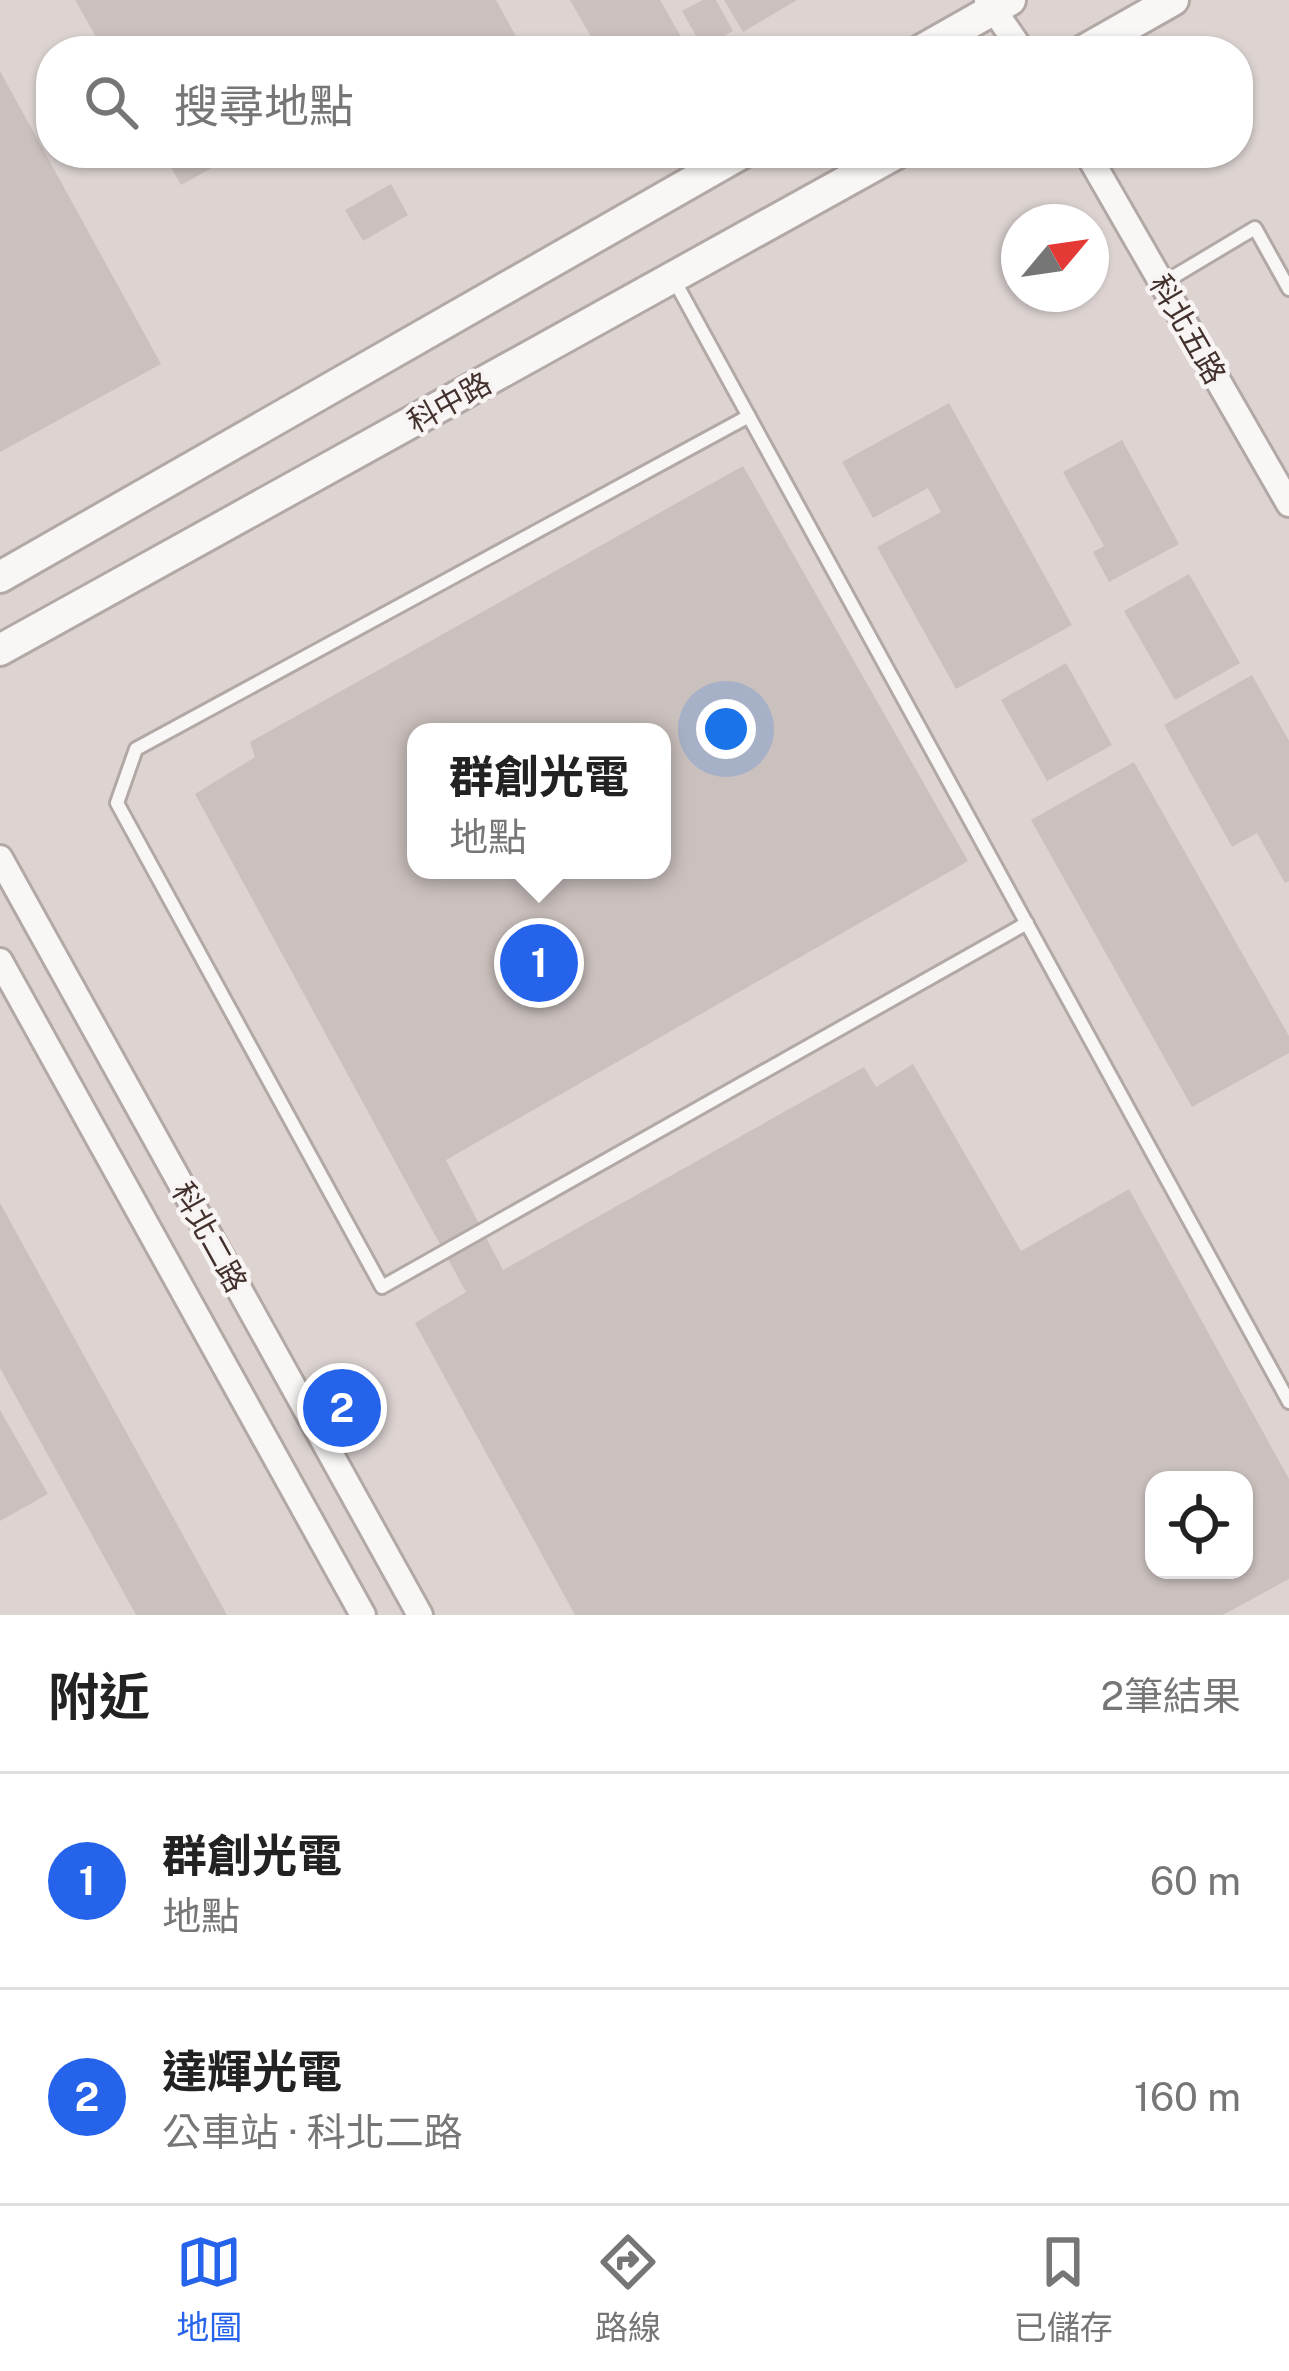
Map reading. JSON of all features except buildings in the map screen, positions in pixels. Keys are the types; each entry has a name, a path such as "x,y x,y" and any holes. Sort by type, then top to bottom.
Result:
{"street":[{"path":"1109,36 1173,0"},
{"path":"944,36 997,3 1014,36"},
{"path":"0,577 716,168"},
{"name":"科中路","path":"0,650 870,168"},
{"name":"科北五路","path":"1096,168 1289,504"},
{"name":"科北二路","path":"0,858 420,1615"},
{"name":"科北二路","path":"0,961 363,1615"}],"lane":[{"path":"1162,283 1255,228 1289,290"},
{"path":"673,278 1289,1402"},
{"path":"749,416 136,749 117,802 382,1286 1027,923"}],"shaded area":[{"path":"0,0 1289,0 1289,1615 0,1615"}],"place":[{"name":"群創光電","path":"539,963"},
{"name":"達輝光電","path":"342,1408"}]}
